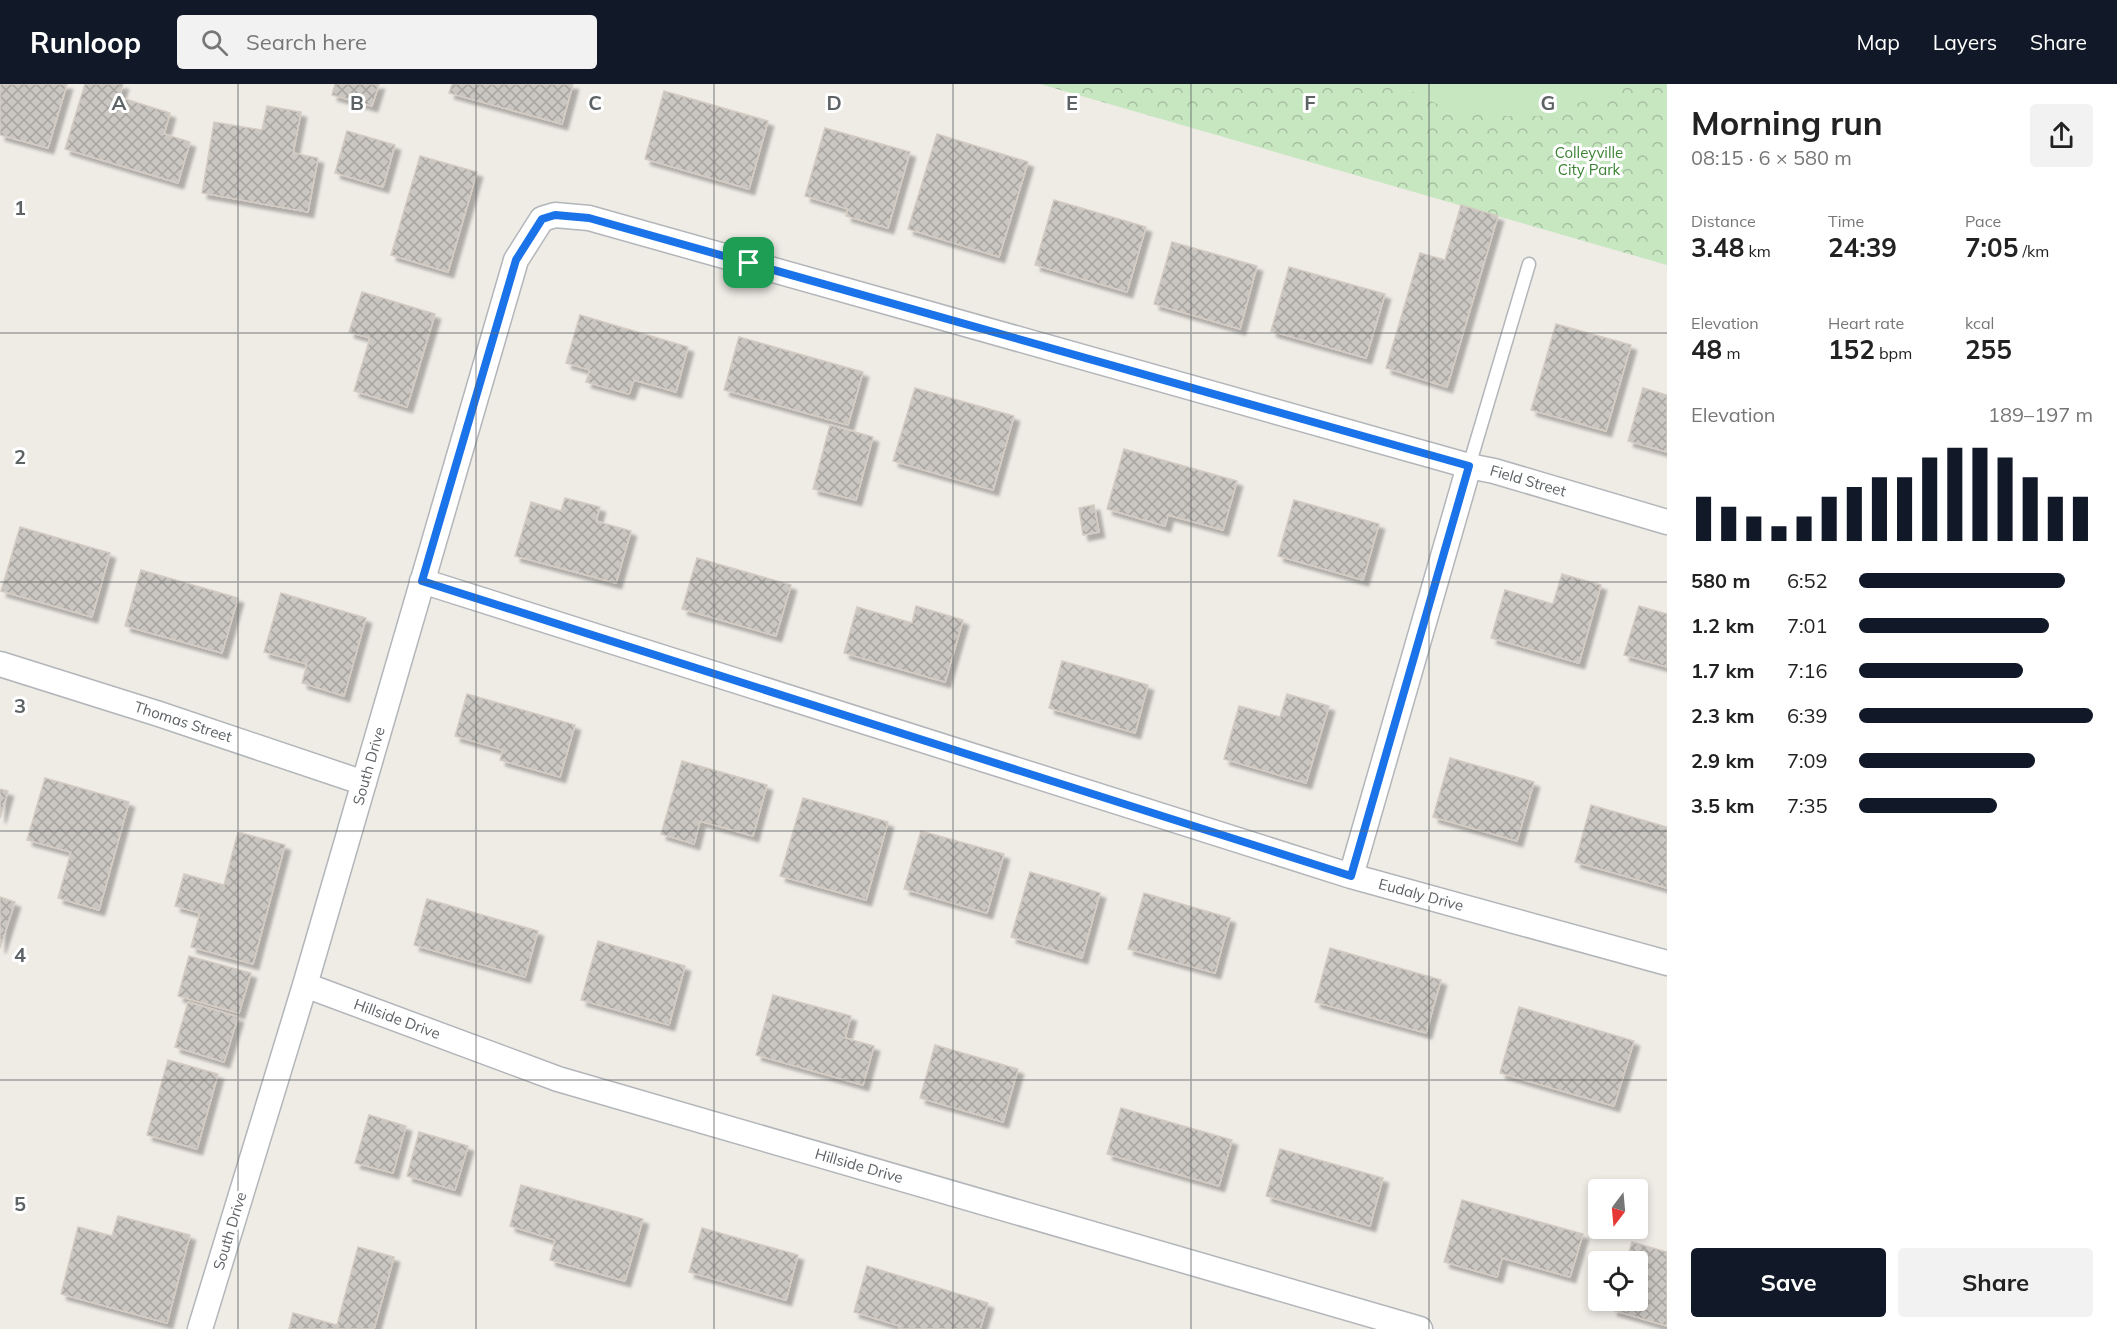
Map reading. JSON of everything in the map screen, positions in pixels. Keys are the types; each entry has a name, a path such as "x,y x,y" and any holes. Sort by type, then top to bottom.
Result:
{"street":[{"name":"Field Street","path":"555,215 589,218 1469,466 1494,471 1667,522"},
{"name":"South Drive","path":"200,1329 305,985 516,260 542,219 555,215"},
{"path":"1351,876 1469,466"},
{"name":"Eudaly Drive","path":"422,581 1351,876 1667,963"},
{"name":"Thomas Street","path":"0,664 159,714 364,783"},
{"name":"Hillside Drive","path":"305,985 558,1078 1419,1329"}],"lane":[{"path":"1469,466 1529,264"}],"green space":[{"name":"Colleyville City Park","path":"1040,84 1667,84 1667,265"},
{"path":"1397,84 1618,84 1600,95 1544,116 1485,116 1439,105"}],"building":[{"path":"0,84 67,84 48,148 0,135"},
{"path":"85,84 123,84 119,97 170,113 164,134 190,142 178,183 65,149"},
{"path":"335,84 379,84 372,106 332,95"},
{"path":"452,84 573,84 562,124 449,93"},
{"path":"664,91 768,121 749,189 645,159"},
{"path":"267,106 301,112 293,153 318,158 308,212 202,193 214,122 262,130"},
{"path":"825,128 910,152 888,228 846,216 848,209 805,196"},
{"path":"347,131 395,145 383,187 335,173"},
{"path":"937,134 1028,162 999,257 908,229"},
{"path":"420,156 477,172 448,272 391,255"},
{"path":"1054,200 1146,227 1127,292 1035,265"},
{"path":"1461,205 1498,216 1447,387 1386,368 1420,253 1445,260"},
{"path":"1172,242 1257,266 1240,329 1154,304"},
{"path":"1289,267 1385,294 1366,358 1271,331"},
{"path":"362,292 435,314 407,407 354,391 370,338 349,332"},
{"path":"580,315 688,347 676,392 634,380 629,394 586,382 590,370 566,363"},
{"path":"1556,324 1631,345 1606,431 1531,410"},
{"path":"739,337 863,372 848,425 724,390"},
{"path":"915,388 1014,416 993,490 893,461"},
{"path":"1643,388 1667,395 1667,452 1628,441"},
{"path":"830,425 873,437 856,500 813,489"},
{"path":"1124,449 1237,481 1223,530 1168,515 1165,526 1107,509"},
{"path":"565,498 600,507 596,521 631,531 616,583 515,556 531,502 561,511"},
{"path":"1294,500 1379,524 1363,580 1278,556"},
{"path":"1094,505 1099,532 1083,535 1079,508"},
{"path":"20,527 110,553 92,617 1,591"},
{"path":"697,558 791,585 776,636 682,609"},
{"path":"141,570 238,598 222,653 125,626"},
{"path":"1562,574 1601,585 1579,663 1491,638 1505,590 1553,604"},
{"path":"281,593 366,618 344,696 302,683 307,664 264,652"},
{"path":"916,606 963,620 945,682 844,653 857,607 912,623"},
{"path":"1639,606 1667,614 1667,667 1624,655"},
{"path":"1062,661 1148,685 1135,733 1049,708"},
{"path":"467,694 575,725 560,777 500,760 503,750 455,736"},
{"path":"1287,694 1329,706 1306,783 1224,759 1239,706 1280,717"},
{"path":"1450,758 1534,782 1517,841 1433,817"},
{"path":"682,761 767,785 753,836 700,821 694,844 661,834"},
{"path":"45,778 129,802 99,910 58,898 71,852 27,840"},
{"path":"0,789 8,791 0,818"},
{"path":"803,798 888,822 866,900 780,876"},
{"path":"1591,805 1667,827 1667,888 1575,862"},
{"path":"921,831 1004,854 987,913 904,889"},
{"path":"238,832 285,845 253,964 191,947 200,913 175,906 184,874 224,885"},
{"path":"1030,872 1100,893 1082,958 1011,937"},
{"path":"1144,893 1230,918 1215,973 1128,949"},
{"path":"0,897 15,902 0,948"},
{"path":"427,899 538,931 525,977 414,945"},
{"path":"598,941 685,966 669,1025 581,1000"},
{"path":"1330,948 1441,980 1426,1033 1315,1002"},
{"path":"189,956 251,973 239,1013 178,996"},
{"path":"773,995 851,1016 845,1038 874,1046 863,1085 756,1055"},
{"path":"188,1002 238,1017 224,1062 175,1047"},
{"path":"1519,1007 1634,1041 1614,1106 1500,1073"},
{"path":"935,1045 1018,1069 1003,1122 920,1098"},
{"path":"168,1060 218,1074 197,1149 147,1135"},
{"path":"1121,1108 1232,1140 1219,1186 1107,1154"},
{"path":"369,1115 406,1126 393,1173 355,1163"},
{"path":"419,1132 468,1146 455,1190 407,1176"},
{"path":"1280,1149 1383,1178 1370,1226 1266,1196"},
{"path":"521,1185 643,1219 625,1281 550,1260 555,1240 510,1226"},
{"path":"1462,1200 1583,1234 1570,1277 1502,1258 1497,1277 1444,1262"},
{"path":"118,1216 190,1235 167,1323 61,1294 78,1227 112,1236"},
{"path":"702,1228 798,1255 786,1300 689,1272"},
{"path":"1632,1242 1667,1252 1667,1326 1615,1311 1648,1311 1648,1251 1629,1251"},
{"path":"358,1247 394,1257 374,1329 289,1329 293,1313 337,1325"},
{"path":"867,1266 988,1303 980,1329 899,1329 900,1326 854,1312"}],"route":[{"path":"555,215 589,218 749,263 1469,466 1351,876 422,581 516,260 542,219 555,215"}]}
